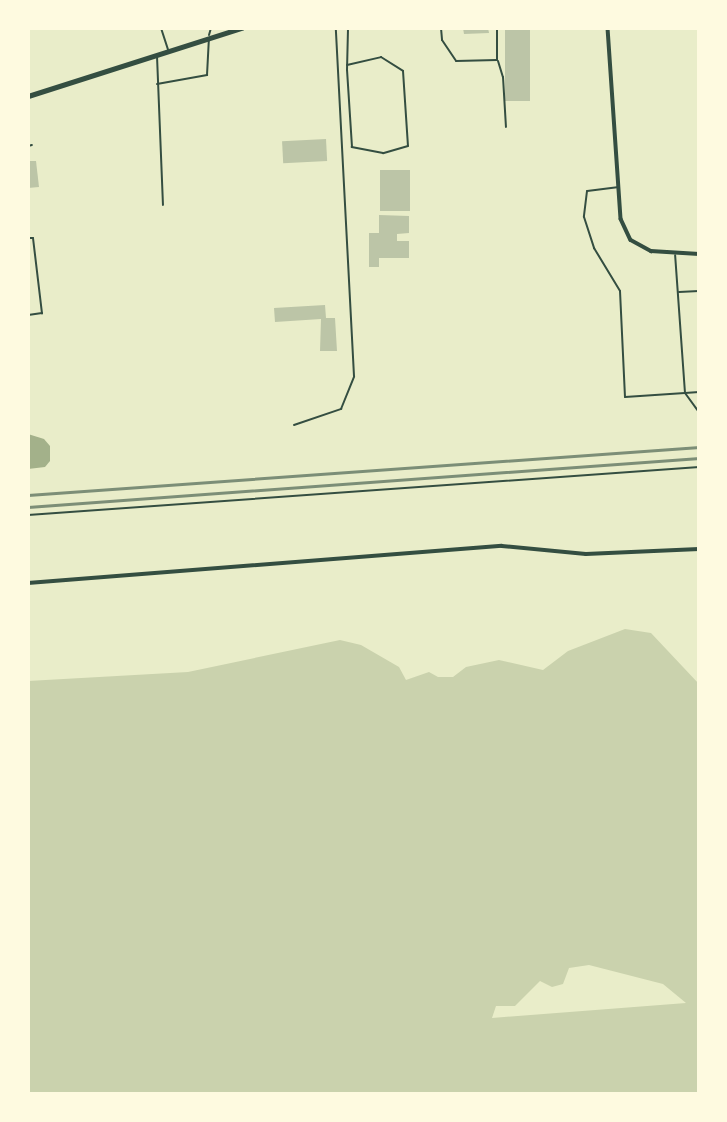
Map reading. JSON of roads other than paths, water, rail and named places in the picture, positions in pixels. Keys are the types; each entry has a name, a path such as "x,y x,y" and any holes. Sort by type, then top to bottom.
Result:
{"main road":[{"path":"28,96 241,28"}],"street":[{"path":"608,28 621,219 631,240 651,251 675,255 699,254"},
{"path":"28,583 502,546 586,554 699,548"}],"lane":[{"path":"161,28 168,51"},
{"path":"156,84 207,75 211,28"},
{"path":"294,425 341,409 354,376 336,28"},
{"path":"347,65 381,57 403,71 408,146 383,153 352,147 347,65 348,28"},
{"path":"442,28 442,40 456,61 497,60"},
{"path":"497,28 497,60 503,77 506,127"},
{"path":"157,55 156,84 163,205"},
{"path":"620,187 587,191 584,217 594,248 620,290 625,397 699,393"},
{"path":"28,238 33,238 42,313 28,315"},
{"path":"675,255 685,393 699,412"},
{"path":"678,292 699,291"},
{"path":"28,515 699,467"}],"railway":[{"path":"28,495 699,447"},
{"path":"28,507 699,458"}]}
